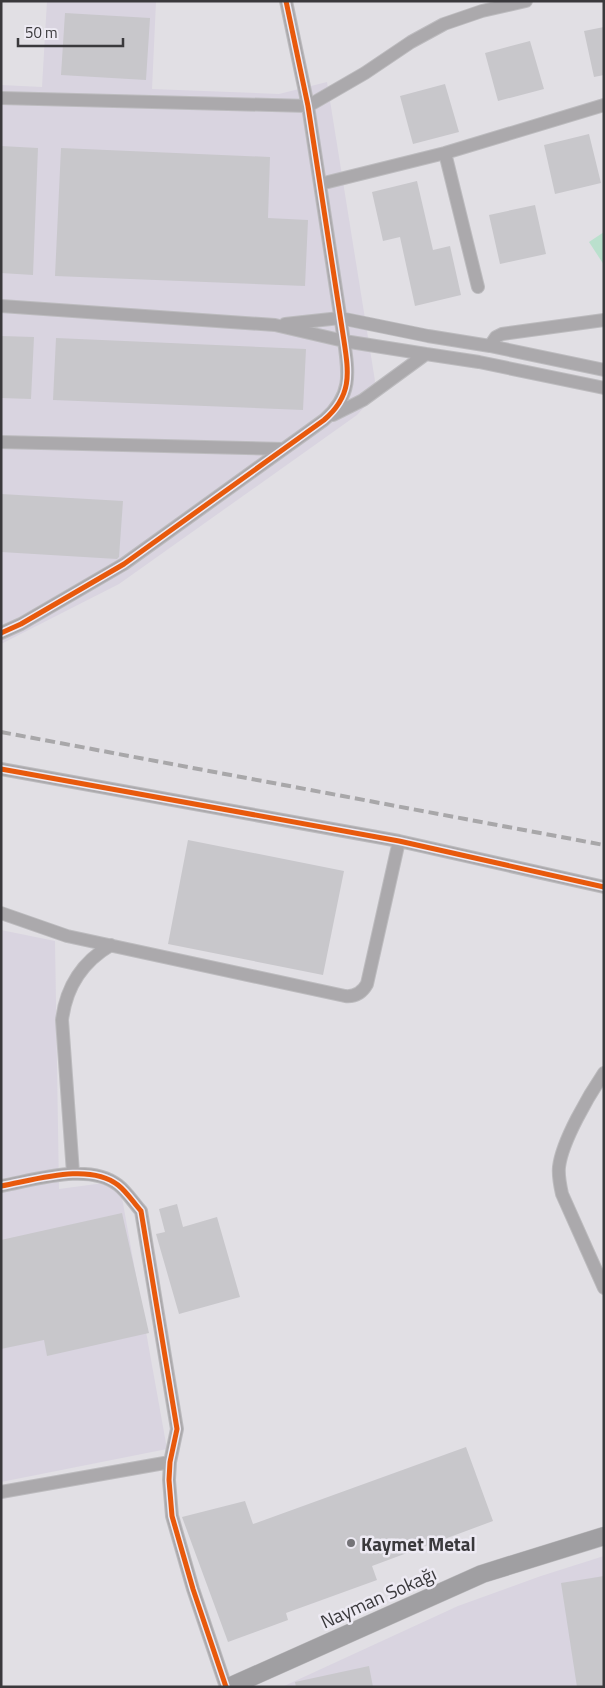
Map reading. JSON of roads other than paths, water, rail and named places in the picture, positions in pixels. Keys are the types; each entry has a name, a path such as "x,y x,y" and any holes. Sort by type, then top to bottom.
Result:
{"street":[{"path":"286,1 308,106 348,371 346,388 338,405 324,420"},
{"path":"1,98 308,106 365,73 411,42 444,24 482,11 526,1"},
{"path":"320,184 445,153 604,105"},
{"path":"445,153 478,287"},
{"path":"1,306 275,325 344,341 479,362 604,388"},
{"path":"275,325 340,318 428,336 490,346 604,370"},
{"path":"490,346 496,337 502,334 604,320"},
{"path":"1,633 21,624 124,564 324,420 362,400 426,354"},
{"path":"1,442 284,449"},
{"path":"1,768 398,841 604,887"},
{"path":"1,913 67,936 345,996 355,996 367,984 398,841"},
{"path":"73,1174 62,1020 66,998 76,977 91,959 111,945"},
{"path":"604,1073 592,1091 566,1145 561,1160 559,1177 562,1194 604,1288"},
{"path":"1,1186 87,1173 108,1178 125,1192 141,1211 177,1428 168,1480 172,1516 199,1607 227,1687"},
{"path":"1,1492 170,1462"},
{"name":"Nayman Sokağı","path":"227,1687 482,1574 604,1536"}],"railway":[{"path":"1,732 604,845"}],"place":[{"name":"Kaymet Metal","path":"351,1543"}]}
